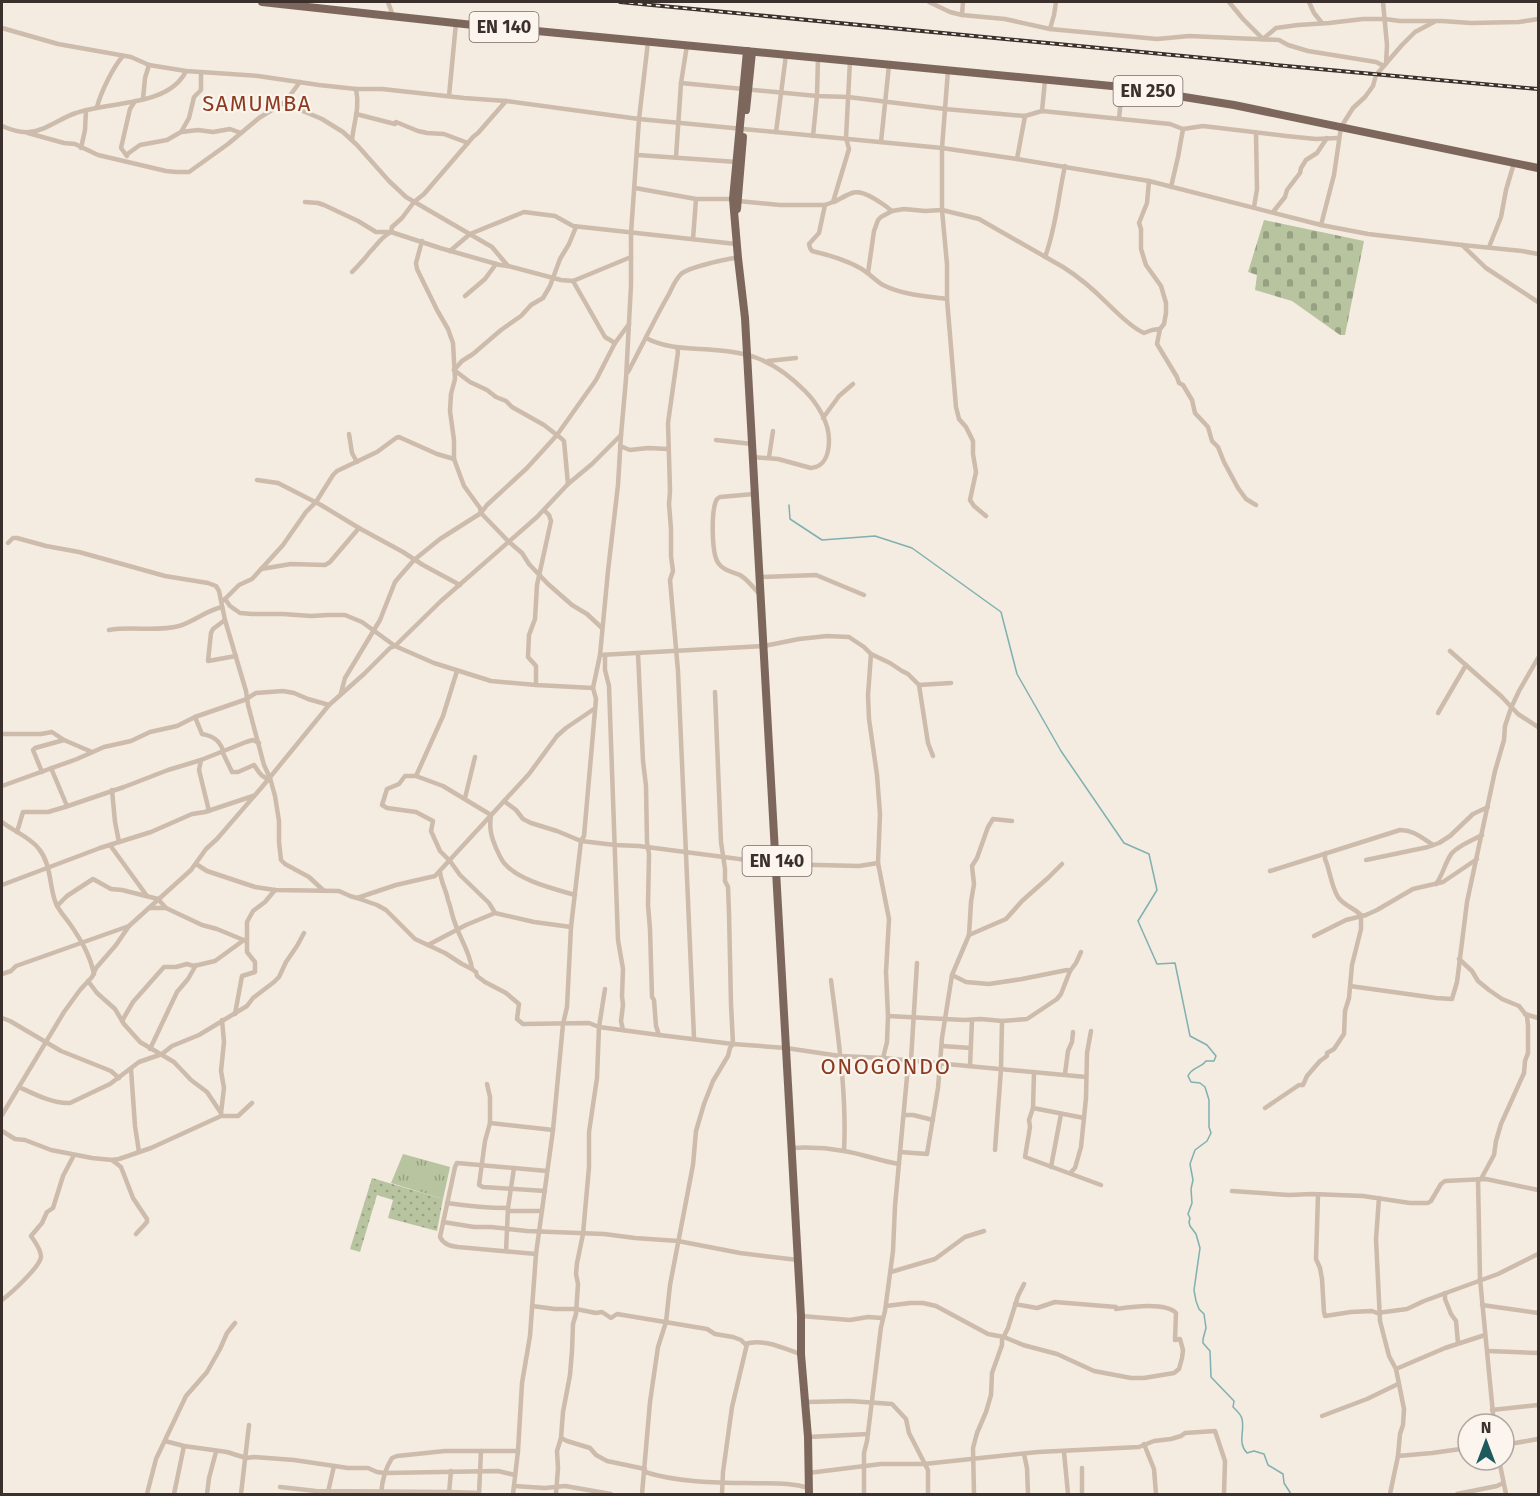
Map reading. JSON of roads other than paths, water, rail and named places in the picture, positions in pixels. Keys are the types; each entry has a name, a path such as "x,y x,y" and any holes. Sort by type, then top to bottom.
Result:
{"main road":[{"name":"EN 140","path":"262,2 750,52 738,162 735,228 745,318 777,864 809,1491"},
{"name":"EN 250","path":"750,52 1122,87 1211,100 1539,168"}],"street":[{"path":"388,2 393,16"},
{"path":"929,2 962,15 1005,19 1050,29 1157,39 1189,36 1279,40 1308,51 1385,65"},
{"path":"962,15 963,2"},
{"path":"1050,29 1056,2"},
{"path":"1229,2 1263,39"},
{"path":"1309,2 1314,14 1322,23"},
{"path":"1383,2 1387,45 1385,65"},
{"path":"1263,39 1276,28 1356,19 1482,23 1539,19"},
{"path":"1321,225 1334,175 1341,127 1353,108 1373,86 1376,75 1385,65 1415,32 1437,21"},
{"path":"449,96 456,23"},
{"path":"2,28 58,44 186,71 506,101 639,119 942,148 1065,166 1149,181 1321,225 1368,234 1539,254"},
{"path":"623,1030 621,1021 623,984 618,940 609,686 603,656 603,628 618,485 629,324 631,233 639,119 648,40"},
{"path":"676,158 681,82 687,45"},
{"path":"776,132 786,55"},
{"path":"98,107 116,65 123,56"},
{"path":"813,136 818,58"},
{"path":"833,202 849,149 846,138 850,61"},
{"path":"881,142 889,64"},
{"path":"143,99 149,65"},
{"path":"948,70 942,148 942,210 947,264 947,299 957,413 973,441 976,478 970,500 986,516"},
{"path":"28,133 52,125 74,113 159,94 174,87 186,71"},
{"path":"181,132 189,118 194,97 201,90 201,72"},
{"path":"1042,111 1045,80"},
{"path":"2,126 75,144 98,155 176,172 189,172 259,118 285,102 300,82"},
{"path":"681,82 1025,116 1042,111 1170,123 1183,129 1203,126 1302,138 1338,138"},
{"path":"1119,119 1122,87"},
{"path":"352,140 353,122 358,104 356,88"},
{"path":"127,162 126,155 121,148 130,109 135,101"},
{"path":"352,272 377,243 391,232 392,227 506,101"},
{"path":"129,102 130,109"},
{"path":"285,102 336,126 352,140 389,181 414,202 492,247 508,266"},
{"path":"81,148 86,110"},
{"path":"356,114 395,124 396,122 427,133 444,134 468,143"},
{"path":"1017,159 1025,116"},
{"path":"126,155 141,146 167,140 181,132 198,130 213,132 230,129 241,133"},
{"path":"1171,187 1183,129"},
{"path":"1254,207 1257,189 1256,133"},
{"path":"1273,212 1285,197 1289,186 1300,173 1306,160 1317,153 1327,138"},
{"path":"638,155 738,162"},
{"path":"1489,247 1501,217 1514,163"},
{"path":"1045,257 1051,241 1065,166"},
{"path":"1149,181 1147,203 1139,223 1141,249 1146,265 1161,286 1166,303 1164,324 1160,329 1156,344 1192,400 1195,413 1208,427 1212,441 1218,447 1238,488 1246,499 1256,506"},
{"path":"635,188 696,199 780,205 825,205 858,192 880,202 892,211"},
{"path":"693,239 696,199"},
{"path":"305,202 324,205 358,220 376,232 391,232 450,251 553,278 573,281 631,258"},
{"path":"825,205 819,233 810,242 812,251 844,261 868,273 882,284 907,294 947,299"},
{"path":"868,273 873,237 881,217 892,211 904,209 942,210 979,219 1076,275 1139,331 1144,333 1160,329"},
{"path":"450,251 470,234 528,211 555,216 576,227 736,244"},
{"path":"454,370 462,361 477,352 501,330 521,316 531,305 543,298 576,227"},
{"path":"422,242 416,263 417,269 436,310 452,337 455,379 450,411 454,440 453,459 464,486 480,508 481,513 507,541 522,553 539,575 572,605 603,628"},
{"path":"1462,245 1486,268 1539,302"},
{"path":"626,375 680,275 694,268 738,258"},
{"path":"465,296 485,279 496,264"},
{"path":"573,281 605,337 615,343"},
{"path":"339,697 347,673 385,611 395,582 414,560 481,513 557,435 596,380 615,343 629,324"},
{"path":"646,338 679,349 747,354 768,361 803,389 815,404 828,431 829,442 826,458 815,468 811,468 769,457 753,457"},
{"path":"679,349 669,410 669,504 673,571 670,580 677,650 694,1038"},
{"path":"768,361 796,358"},
{"path":"454,370 470,382 506,401 564,441 568,484"},
{"path":"823,418 839,396 853,384"},
{"path":"769,457 773,431"},
{"path":"349,434 352,453 357,462"},
{"path":"2,1114 72,1001 129,926 196,864 206,849 256,795 329,705 507,541 544,510 568,484 621,435"},
{"path":"109,630 175,627 216,608 239,585 252,579 284,545 333,475 376,452 396,438 399,437 453,459"},
{"path":"716,440 752,444"},
{"path":"620,446 635,451 648,448 668,448"},
{"path":"257,480 278,483 316,502 460,585"},
{"path":"754,494 717,499 713,509 714,545 719,565 748,581 760,595"},
{"path":"536,685 536,666 528,657 529,635 535,619 537,585 551,518 544,510"},
{"path":"261,569 291,564 325,565 359,528"},
{"path":"8,543 10,539 16,538 79,552 165,576 216,586 223,603 225,620 264,765 270,778 279,821 281,860 309,877 322,890"},
{"path":"759,577 816,575 864,595"},
{"path":"223,603 240,613 345,615 362,622 395,646 434,663 491,681 593,688"},
{"path":"225,620 210,633 208,661 236,656"},
{"path":"603,656 764,646 799,639 849,637 870,654 908,674 919,685 928,743 933,756"},
{"path":"1450,651 1518,714 1539,727"},
{"path":"638,654 650,854 648,905 652,997 658,1035"},
{"path":"870,654 868,708 880,814 878,863 889,919 886,972 887,1042 883,1058"},
{"path":"513,1494 522,1383 530,1336 536,1254 553,1130 563,1024 567,1007 571,927 581,841 584,836 596,699 593,688 603,656"},
{"path":"1350,986 1452,999 1465,915 1495,771 1504,740 1505,726 1511,708 1539,658"},
{"path":"1438,713 1466,665"},
{"path":"416,776 443,716 458,671"},
{"path":"919,685 951,683"},
{"path":"2,786 104,747 177,726 195,717 247,699 256,693 283,691 329,705"},
{"path":"642,1494 650,1402 658,1347 666,1322 670,1285 693,1165 696,1131 713,1081 734,1044 728,887 725,881 721,842 715,692"},
{"path":"357,898 396,885 435,876 529,774 557,736 594,709"},
{"path":"195,717 202,734 220,743 232,772 238,772 254,765 262,775 270,778"},
{"path":"2,734 52,732 92,753"},
{"path":"42,772 33,750 64,740"},
{"path":"17,832 22,812 48,812 250,741 259,743"},
{"path":"465,798 475,757"},
{"path":"201,760 199,771 209,811"},
{"path":"51,768 67,806"},
{"path":"491,815 443,786 416,776 405,776 399,784 387,789 382,805 387,808 416,812 433,821 431,831 433,838 444,857 489,903 495,913"},
{"path":"112,790 118,842"},
{"path":"2,885 151,832 192,814 209,811 256,795"},
{"path":"504,801 531,823 581,841 777,864 859,866 878,863"},
{"path":"1366,860 1402,853 1446,839 1473,814 1488,807"},
{"path":"491,815 489,825 492,839 506,866 526,878 575,896"},
{"path":"900,1152 927,1154 952,975 969,935 974,884 972,866 993,819 1012,821"},
{"path":"2,822 36,845 44,856 57,906 82,942 94,974"},
{"path":"1270,871 1400,830 1416,833 1432,845"},
{"path":"1436,884 1453,852 1482,835"},
{"path":"110,845 148,897"},
{"path":"1326,853 1325,859 1337,896 1361,915"},
{"path":"1314,936 1341,922 1377,910 1413,889 1450,878 1477,859"},
{"path":"196,864 207,871 246,885 275,890 339,891 377,905 386,910 415,939 472,969 485,982 506,993 519,1004 517,1019 520,1022 529,1024 589,1023 599,1027 658,1035 840,1056 911,1060 1086,1077"},
{"path":"969,935 1006,919 1062,864"},
{"path":"440,872 450,909 471,960 472,969"},
{"path":"57,906 67,896 93,879 111,889 158,899 166,908 202,925 245,940"},
{"path":"235,1014 242,976 255,972 255,962 247,952 245,940 247,922 253,911 275,890"},
{"path":"150,908 166,908"},
{"path":"428,945 495,913 571,927"},
{"path":"1265,1108 1299,1085 1303,1085 1307,1076 1337,1045 1344,1030 1352,965 1361,929 1361,915"},
{"path":"2,974 16,966 129,926"},
{"path":"19,1087 56,1102 70,1103 88,1095 119,1078 139,1062 199,1035 247,1006 274,982 304,933"},
{"path":"122,1020 133,1002 164,967 187,964 192,966 216,961 245,940"},
{"path":"888,1016 1002,1021 1027,1019 1057,999 1080,952"},
{"path":"1459,959 1472,971 1478,981 1502,999 1519,1006 1525,1014 1529,1032 1524,1072 1501,1124 1494,1155 1479,1179 1478,1254 1492,1410 1539,1405"},
{"path":"864,1494 864,1453 882,1318 891,1272 908,1066 911,1060 917,963"},
{"path":"150,1049 177,993 196,965"},
{"path":"952,975 966,982 989,984 1070,971"},
{"path":"831,980 840,1056 845,1126 844,1151"},
{"path":"88,981 97,993 115,1009 140,1042 162,1053 206,1091 221,1115"},
{"path":"556,1494 557,1450 561,1438 573,1351 573,1324 578,1284 576,1274 583,1234 589,1167 589,1132 605,988"},
{"path":"1525,1014 1539,1018"},
{"path":"2,1018 61,1051 111,1071 119,1078"},
{"path":"221,1115 225,1088 221,1071 224,1042 222,1020"},
{"path":"970,1066 972,1020"},
{"path":"995,1150 1002,1021"},
{"path":"1070,1173 1075,1168 1080,1147 1086,1098 1087,1053 1091,1030"},
{"path":"1065,1074 1073,1032"},
{"path":"942,1046 971,1048"},
{"path":"131,1069 139,1152"},
{"path":"1034,1072 1033,1108 1029,1120 1025,1157 1101,1185"},
{"path":"487,1084 490,1097 490,1123 479,1185 545,1191"},
{"path":"2,1131 15,1139 25,1140 51,1150 112,1160 139,1152 221,1115 237,1116 252,1103"},
{"path":"1033,1108 1084,1118"},
{"path":"1051,1167 1061,1114"},
{"path":"905,1115 933,1120"},
{"path":"490,1123 553,1130"},
{"path":"792,1148 844,1151 899,1164"},
{"path":"2,1297 40,1261 37,1243 31,1236 42,1223 47,1212 53,1208 63,1176 75,1155"},
{"path":"112,1160 121,1167 133,1198 147,1219 136,1234"},
{"path":"536,1254 448,1245 442,1241 441,1237 455,1167 458,1163 547,1171"},
{"path":"506,1251 510,1189 514,1168"},
{"path":"1232,1191 1289,1196 1379,1198 1410,1203 1428,1203 1445,1181 1486,1179 1539,1190"},
{"path":"1318,1195 1316,1259 1321,1273 1325,1316 1407,1309 1539,1254"},
{"path":"1379,1198 1376,1239 1379,1312 1383,1336 1396,1369 1403,1400 1404,1419 1390,1494"},
{"path":"447,1203 508,1210 542,1211"},
{"path":"443,1222 474,1227 678,1241 740,1253 798,1260"},
{"path":"891,1272 935,1259 965,1237 984,1232"},
{"path":"974,1494 973,1459 977,1433 992,1393 992,1373 1002,1340 1024,1284"},
{"path":"1445,1293 1448,1307 1456,1321 1458,1343"},
{"path":"886,1306 909,1303 936,1306 988,1334 1057,1354 1094,1371 1131,1378 1168,1375 1179,1369 1181,1364 1183,1350 1180,1339 1176,1340 1176,1313 1172,1309 1166,1307 1116,1309 1116,1306 1055,1302 1037,1308 1015,1304"},
{"path":"1482,1305 1539,1312"},
{"path":"532,1306 602,1312 611,1318 617,1314 707,1329 715,1334 734,1337 747,1344 759,1342 773,1344 801,1354"},
{"path":"801,1316 850,1320 868,1317 882,1318"},
{"path":"147,1494 156,1459 186,1396 207,1372 227,1333 235,1323"},
{"path":"1396,1369 1458,1343 1485,1335"},
{"path":"722,1494 732,1407 747,1344"},
{"path":"1488,1351 1539,1353"},
{"path":"1322,1416 1398,1384"},
{"path":"806,1402 827,1400 892,1404 906,1419 909,1433 928,1470 928,1494"},
{"path":"241,1494 249,1425"},
{"path":"808,1473 881,1464 924,1464 1024,1454 1139,1447 1181,1436 1185,1432 1215,1431 1225,1461 1224,1494"},
{"path":"808,1437 868,1434"},
{"path":"561,1438 590,1448 596,1455 607,1461 673,1479 796,1484 809,1491"},
{"path":"1516,1443 1539,1439"},
{"path":"165,1441 216,1452 227,1452 246,1458 294,1460 368,1468 384,1473 498,1472 515,1474"},
{"path":"1144,1444 1154,1469 1156,1494"},
{"path":"174,1494 184,1446"},
{"path":"1398,1456 1456,1450"},
{"path":"381,1493 384,1473 392,1458 397,1456 445,1451 518,1451"},
{"path":"280,1487 327,1493 479,1494 481,1451"},
{"path":"207,1494 216,1452"},
{"path":"1064,1452 1068,1494"},
{"path":"1024,1454 1028,1494"},
{"path":"327,1493 334,1466"},
{"path":"1082,1468 1082,1494"},
{"path":"449,1493 451,1472"},
{"path":"1501,1472 1506,1494"},
{"path":"1457,1494 1503,1483"},
{"path":"514,1486 576,1487 611,1494"}],"waterway":[{"path":"789,505 790,519 822,540 875,536 912,548 1001,612 1017,674 1061,751 1124,843 1149,854 1157,890 1138,921 1157,964 1175,963 1190,1036 1207,1045 1216,1056 1214,1061 1206,1061 1188,1076 1191,1082 1200,1083 1205,1087 1209,1100 1211,1133 1207,1141 1195,1150 1190,1164 1193,1180 1192,1203 1188,1214 1190,1226 1196,1234 1200,1248 1194,1290 1199,1309 1204,1314 1206,1328 1203,1343 1210,1351 1211,1377 1234,1401 1233,1407 1241,1417 1244,1449 1247,1453 1254,1451 1264,1454 1268,1465 1283,1474 1284,1483 1291,1494"}],"railway":[{"path":"620,2 1538,89"}],"district":[{"name":"SAMUMBA","path":"257,103"},
{"name":"ONOGONDO","path":"886,1066"}]}
